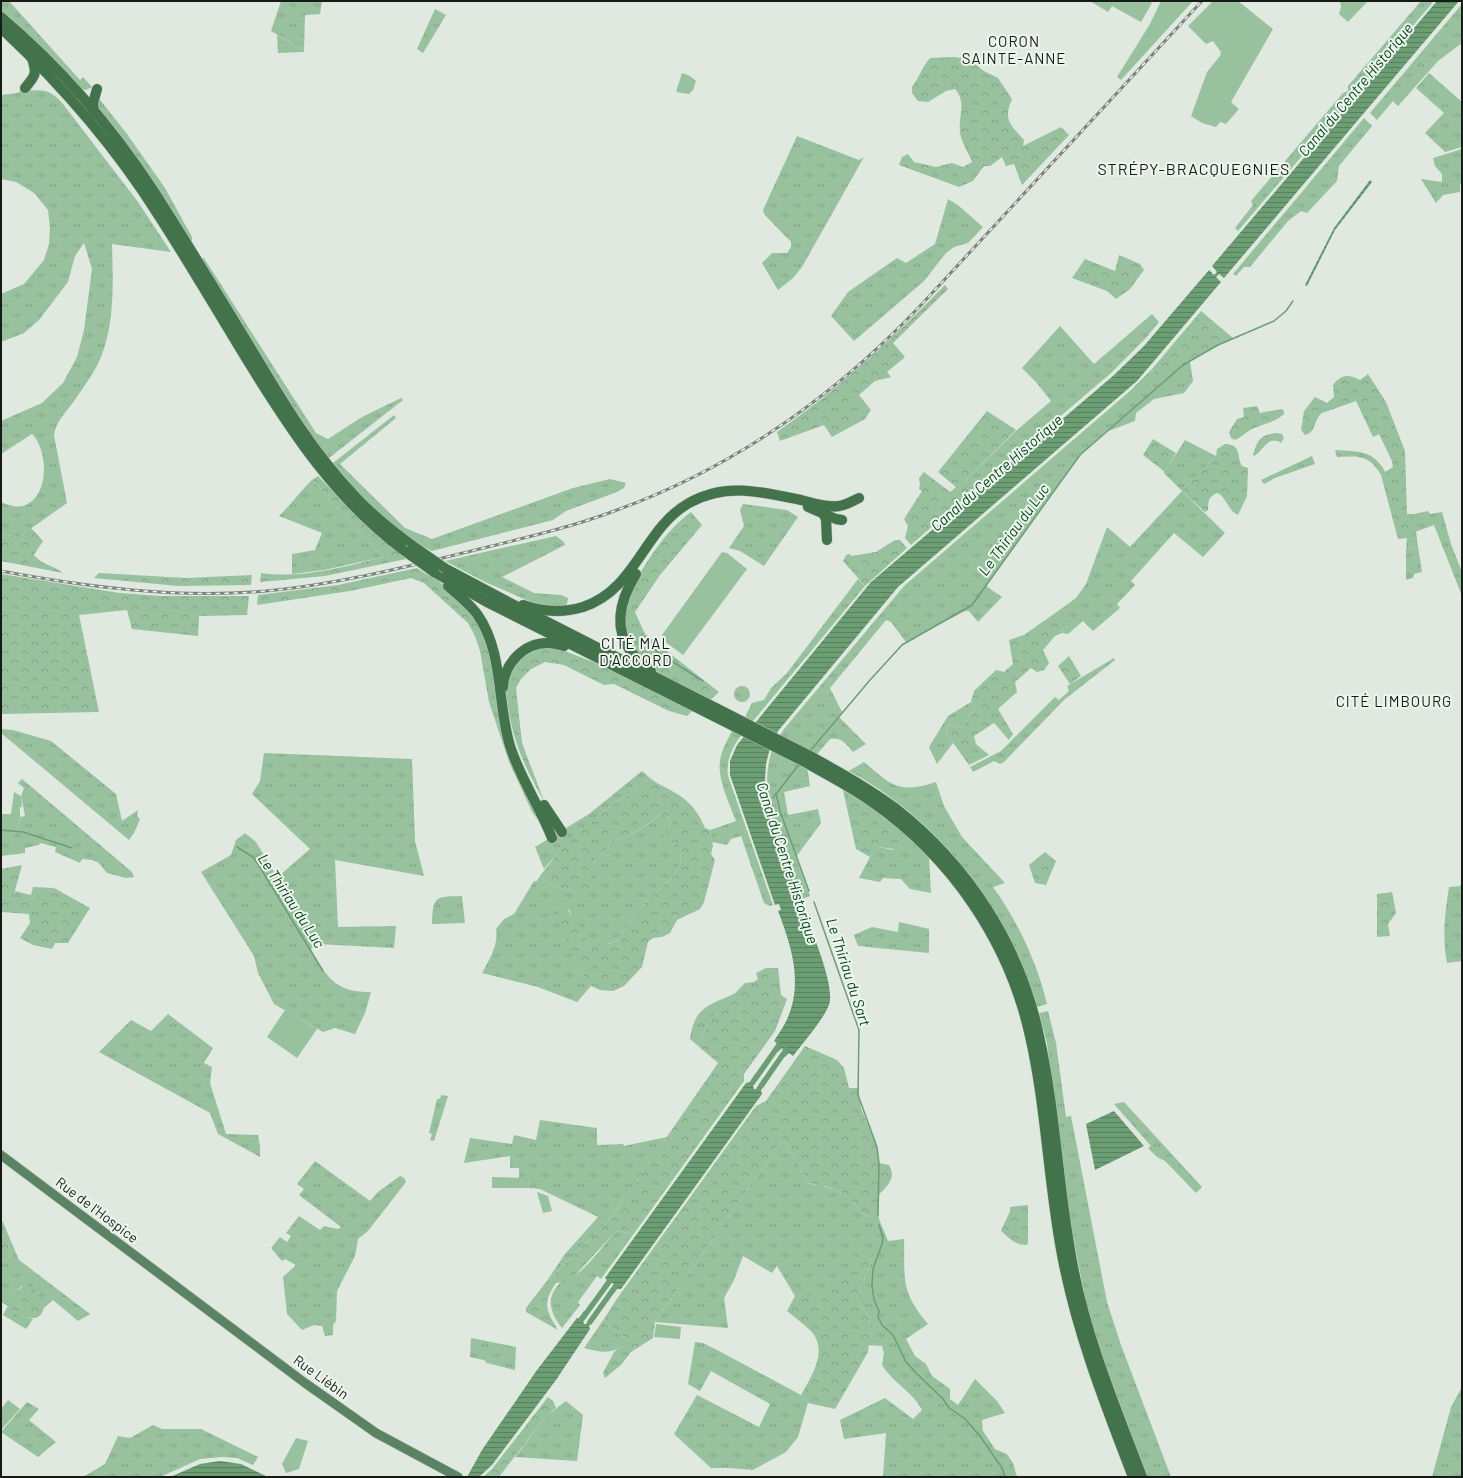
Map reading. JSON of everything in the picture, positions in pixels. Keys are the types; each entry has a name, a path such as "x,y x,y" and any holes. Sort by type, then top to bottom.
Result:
{"highway":[{"path":"1,17 38,51 94,112 152,189 317,458"},
{"path":"1,28 52,78 113,149 144,193 280,413 367,520 402,549 457,587 574,646 810,756 848,782 889,814 915,836 940,861 982,916 1012,977 1026,1017 1035,1060 1057,1225 1072,1304 1088,1359 1133,1477"},
{"path":"31,56 36,71 35,76 25,88 37,79 52,78"},
{"path":"77,93 86,93 97,89 93,103 94,112"},
{"path":"329,474 373,514 413,546 446,569 657,679 688,699"},
{"path":"510,603 521,604 544,611 570,611 597,602 611,593 622,582 669,519 688,504 707,494 727,490 752,490 826,510"},
{"path":"657,679 631,652 625,643 621,632 620,612 629,584 651,549 680,514 698,503 725,495 764,497 826,510 849,504 859,498"},
{"path":"826,510 827,540"},
{"path":"434,572 472,607 486,630 494,653 508,741 517,764 552,838"},
{"path":"562,832 541,800 521,763 511,734 503,686 504,675 508,667 526,649 548,643 574,646"},
{"path":"848,782 894,808 946,855 962,874 992,917 1020,973 1029,995 1041,1044 1064,1216 1081,1302 1097,1357 1142,1477"}],"main road":[{"name":"Rue de l'Hospice","path":"1,1155 177,1287"},
{"name":"Rue Liébin","path":"177,1287 376,1433 457,1476"}],"green space":[{"path":"1,1 9,1 80,80 83,77 92,87 86,90 78,89 1,13"},
{"path":"281,1 322,1 320,14 305,15 304,50 271,31"},
{"path":"1090,1 1148,1 1152,3 1141,22 1112,6 1108,12"},
{"path":"1161,1 1193,1 1121,80 1117,77 1150,24"},
{"path":"1213,1 1238,1 1273,29 1231,102 1239,109 1226,124 1220,122 1216,127 1202,123 1191,116 1207,72 1220,56 1221,52 1213,41 1206,44 1188,26"},
{"path":"1340,1 1368,1 1348,22 1339,14 1341,7"},
{"path":"1421,1 1434,1 1238,231 1235,228 1253,205 1251,201 1343,93 1348,91 1348,86"},
{"path":"1462,4 1462,43 1438,61 1398,106 1393,101 1377,120 1370,113"},
{"path":"435,9 446,15 423,53 417,49"},
{"path":"277,35 304,50 304,52 278,53"},
{"path":"954,57 968,59 984,71 998,78 1012,99 1009,106 1008,117 1012,126 1024,140 1023,146 1061,127 1069,135 1022,185 1014,164 1006,166 1002,157 990,166 984,166 973,181 959,187 899,165 902,157 908,154 914,162 936,167 952,163 963,167 972,162 963,144 961,136 961,99 955,89 946,91 928,102 918,101 912,93 912,87 930,58"},
{"path":"682,73 690,76 696,81 693,90 689,94 676,92"},
{"path":"1429,73 1462,102 1462,147 1445,152 1425,133 1444,113 1416,88"},
{"path":"23,90 40,90 49,92 63,104 138,202 171,252 112,244 112,301 106,344 96,368 89,380 59,421 55,429 54,435 67,503 19,537 1,534 1,502 16,506 28,504 36,496 42,485 44,472 43,458 39,445 32,434 1,454 1,421 42,403 63,383 77,357 84,330 92,269 84,243 75,256 68,282 39,320 24,333 1,342 1,294 24,284 44,260 49,244 50,228 48,210 34,193 16,182 1,179 1,95 17,93"},
{"path":"97,96 127,134 165,188 192,237 192,247 96,107"},
{"path":"1364,118 1372,126 1339,166 1337,181 1307,213 1301,211 1288,221 1250,267 1244,267 1236,276 1233,274"},
{"path":"797,136 859,160 864,157 802,267 793,278 778,290 762,263 772,253 787,253 791,247 791,242 764,214 763,210"},
{"path":"1462,149 1462,184 1460,184 1460,192 1443,195 1436,203 1421,179 1442,182 1442,174 1435,166 1433,158"},
{"path":"948,199 959,206 983,227 968,243 954,247 946,253 924,281 854,341 831,316 848,292 897,258 906,263 935,244"},
{"path":"1119,255 1140,264 1144,270 1130,289 1116,299 1107,291 1072,278 1085,259 1115,271"},
{"path":"204,258 316,433 328,439 362,417 401,398 403,400 329,458 308,433 200,260"},
{"path":"945,285 948,289 893,343 905,357 887,372 891,377 875,381 859,395 871,410 865,419 832,437 824,425 780,441 777,432 800,416 864,363"},
{"path":"1201,311 1233,338 1199,355 1168,377 1158,377 1154,374 1152,369"},
{"path":"1152,314 1159,322 1145,339 1111,373 969,494 966,480 1017,430 1051,401 1036,382 1022,368 1060,326 1094,364"},
{"path":"1190,361 1193,381 1184,393 1154,399 1136,413 1135,421 1106,432 1080,455 986,586 1002,597 978,622 969,611 965,611 906,642 891,622 886,620 830,688 842,712 839,717 866,744 853,752 841,740 830,739 807,766 810,786 784,792 788,815 818,809 821,823 796,857 810,896 802,899 774,825 767,786 768,766 773,748 784,729 904,586 1130,391 1152,369 1154,374 1183,365"},
{"path":"1368,374 1386,402 1405,451 1407,514 1414,514 1418,547 1406,550 1407,538 1398,539 1381,475 1393,467 1392,461 1379,434 1373,437 1356,401 1322,413 1309,434 1305,435 1301,430 1304,411 1315,397 1327,403 1334,397 1333,385 1336,381 1345,376 1360,380"},
{"path":"1257,406 1260,413 1282,409 1284,414 1274,421 1251,429 1235,440 1231,438 1229,432 1237,419 1244,417 1243,408"},
{"path":"987,411 1016,430 966,480 969,494 911,545 905,538 908,526 904,519 922,491 919,489 919,478 924,472 950,492 956,487 938,472"},
{"path":"394,415 396,418 340,464 405,528 432,539 573,488 610,479 626,483 624,488 617,492 566,511 553,520 432,551 411,541 386,521 338,473 333,463"},
{"path":"1277,433 1282,434 1284,438 1281,443 1276,441 1269,442 1257,454 1254,456 1253,455 1256,445 1260,439 1267,435"},
{"path":"1153,439 1176,453 1165,472 1143,455"},
{"path":"1185,440 1216,456 1182,491 1164,473"},
{"path":"1225,444 1236,448 1242,466 1248,468 1247,496 1238,515 1231,510 1223,497 1217,493 1210,498 1208,510 1205,512 1182,491 1216,456 1217,449"},
{"path":"1335,450 1365,453 1376,460 1386,473 1381,475 1372,463 1362,458 1351,456 1337,457"},
{"path":"1312,456 1315,464 1275,478 1264,484 1261,480"},
{"path":"318,476 365,523 406,559 325,576 260,582 261,573 307,573 338,568 383,557 312,480"},
{"path":"312,480 383,557 324,570 292,574 292,554 315,550 322,533 279,516"},
{"path":"1182,491 1225,533 1203,557 1174,533 1131,581 1135,585 1117,604 1120,608 1093,631 1083,621 1068,634 1062,633 1064,628 1051,616 1076,598 1086,584 1107,527 1130,547"},
{"path":"743,504 787,510 798,517 764,566 740,551 729,548 744,526 740,510"},
{"path":"1428,511 1430,514 1442,512 1451,544 1462,572 1462,596 1434,525 1415,532 1414,514"},
{"path":"691,512 702,525 660,575 635,612 645,634 719,692 710,700 659,673 645,662 634,649 626,633 625,615 630,591 658,546 676,524"},
{"path":"31,528 43,541 34,555 40,561 63,573 1,561 1,534 19,537"},
{"path":"556,536 564,542 565,545 502,577 534,593 561,595 568,598 567,604 561,607 538,605 485,582 445,561"},
{"path":"895,540 900,540 907,548 865,586 843,561 846,555 850,554 851,556 876,552"},
{"path":"1418,547 1422,572 1414,574 1413,578 1406,580 1406,550"},
{"path":"722,552 727,553 747,569 683,655 664,641 662,635"},
{"path":"417,568 426,574 433,576 470,608 490,648 505,735 546,831 532,812 509,762 489,702 480,651 475,636 468,623 424,583 411,578 350,591 257,605 258,595 338,585"},
{"path":"99,573 186,578 252,575 251,585 178,586 94,578"},
{"path":"1,574 120,593 161,596 249,596 247,615 199,616 198,636 132,629 127,610 79,615 99,712 1,714"},
{"path":"858,579 865,586 753,721 745,717 752,703 764,700 771,688 787,673"},
{"path":"1051,616 1058,617 1063,622 1064,628 1062,633 1055,636 1043,650 1049,663 1044,670 1037,672 1031,668 1015,682 1017,692 998,709 1013,734 1009,740 994,723 974,736 976,744 989,755 969,765 946,733 947,728 950,725 961,728 975,709 971,702 974,691 996,670 1004,672 1013,664 1009,640 1024,635"},
{"path":"541,647 554,647 609,668 692,711 687,716 669,711 614,684 604,685 564,665 545,662 531,669 521,679 516,688 522,743 544,801 518,748 509,713 506,689 506,682 516,663 528,653"},
{"path":"1069,656 1081,676 1070,684 1058,666"},
{"path":"1114,658 1115,660 1064,700 1004,762 1000,764 994,761 973,772 970,767 1001,751 1055,697 1059,700 1069,691 1067,686"},
{"path":"742,686 749,691 750,694 745,701 742,702 735,697 734,694 739,687"},
{"path":"971,702 975,709 961,728 950,725 947,728 946,733 953,743 937,764 929,747 948,716"},
{"path":"1,729 13,730 51,741 116,794 122,821 138,810 137,816 140,819 129,840 1,733"},
{"path":"733,729 742,734 730,754 728,776 773,905 769,906 764,903 741,836 731,839 727,845 712,842 710,830 736,821 720,775 720,761 722,753"},
{"path":"264,753 412,759 415,841 424,876 335,860 338,927 396,926 394,948 318,944 310,950 334,982 349,990 371,992 365,1013 355,1034 335,1028 323,1032 274,1004 258,973 254,956 201,872 231,855 236,840 245,833 256,842 276,875 280,875 310,849 252,794 260,781"},
{"path":"864,762 882,777 897,786 923,786 936,782 944,806 962,837 1005,883 993,887 1011,914 1026,943 1038,973 1047,1004 1037,1007 1025,971 989,902 941,841 882,791 849,771"},
{"path":"642,771 650,778 641,784 637,790 616,802 568,841 544,869 535,847 589,814"},
{"path":"650,778 678,794 692,806 705,828 710,830 713,846 711,854 715,860 704,902 700,909 677,920 670,933 662,937 653,938 648,942 642,967 624,986 613,991 600,990 591,986 583,975 553,911 554,904 560,905 572,914 591,950 596,944 605,941 609,944 616,941 647,900 674,876 680,864 681,852 679,844 671,846 665,843 663,837 671,821 662,812 638,831 610,842 608,849 596,856 594,864 597,870 595,881 587,890 575,892 553,886 540,876 567,841 616,802 637,790 641,784"},
{"path":"22,779 132,872 134,877 126,878 107,873 99,863 92,860 82,859 80,863 55,852 56,847 40,843 39,845 25,848 25,853 1,856 1,830 17,830 20,817 25,816 21,796 24,788 18,783"},
{"path":"843,790 870,806 910,838 909,845 901,850 879,847 870,857 856,849"},
{"path":"14,792 21,796 22,807 20,807 20,817 17,830 1,830 2,814 11,814"},
{"path":"662,812 671,821 668,827 671,846 679,843 681,852 680,864 674,876 647,900 616,941 591,950 568,908 583,975 591,986 577,1002 538,987 482,973 495,946 497,935 496,929 504,919 514,914 534,881 537,881 540,876 553,886 575,892 594,864 596,856 608,849 610,842 638,831"},
{"path":"910,838 929,857 931,893 910,889 901,879 883,878 880,882 859,878 870,857 879,847 893,850"},
{"path":"1045,852 1056,861 1046,885 1035,883 1029,865"},
{"path":"22,865 12,901 25,901 54,888 90,908 68,943 55,943 52,949 33,945 20,938 30,923 29,914 1,912 1,869"},
{"path":"1462,881 1462,961 1447,963 1445,953 1445,925 1449,887 1460,886"},
{"path":"33,887 54,888 25,901 12,901 15,891 31,895"},
{"path":"1392,892 1396,913 1388,924 1390,936 1377,937 1377,894"},
{"path":"462,896 465,923 432,924 433,908 437,900 446,897"},
{"path":"899,922 929,929 929,953 858,946 854,935 872,927 898,932"},
{"path":"766,968 778,968 781,995 787,999 775,1031 744,1074 744,1081 633,1235 620,1231 615,1232 570,1281 556,1283 547,1301 547,1306 548,1312 558,1330 526,1312 526,1308 546,1282 610,1219 718,1063 697,1045 712,1017 745,983 754,982 758,979 756,973"},
{"path":"736,993 712,1017 697,1045 690,1039 695,1020 704,1008"},
{"path":"285,1010 317,1029 297,1058 267,1037"},
{"path":"1048,1011 1056,1043 1066,1117 1071,1116 1107,1302 1121,1345 1171,1477 1147,1477 1098,1346 1086,1303 1069,1217 1047,1043 1039,1013"},
{"path":"168,1014 213,1048 204,1063 212,1067 210,1083 226,1134 258,1135 260,1157 218,1134 210,1113 99,1052 131,1020 151,1031"},
{"path":"805,1046 837,1060 844,1068 849,1088 858,1088 861,1108 877,1147 879,1163 889,1165 892,1174 890,1182 878,1196 879,1219 862,1213 852,1201 838,1191 806,1183 801,1169 783,1139 655,1322 653,1338 631,1352 621,1365 605,1378 603,1373 614,1352 628,1340 606,1324 604,1319 616,1300 756,1106 766,1101"},
{"path":"441,1095 448,1096 434,1141 430,1140 432,1134 429,1133 437,1099 440,1099"},
{"path":"1124,1102 1202,1187 1196,1193 1165,1161 1157,1157 1148,1148 1151,1146 1114,1104"},
{"path":"540,1120 597,1128 597,1145 623,1144 624,1146 667,1137 610,1219 546,1282 565,1254 598,1217 540,1189 529,1188 530,1179 519,1178 519,1168 510,1168 510,1156 464,1163 470,1138 512,1144 514,1135 536,1140"},
{"path":"783,1139 801,1169 806,1183 828,1187 838,1191 852,1201 862,1213 879,1219 888,1241 904,1239 905,1275 908,1293 919,1313 928,1324 906,1339 915,1356 926,1364 932,1376 950,1389 950,1399 958,1405 975,1379 997,1401 1005,1413 982,1420 983,1431 995,1449 1007,1454 1013,1463 1017,1477 883,1477 886,1433 844,1439 840,1420 885,1398 913,1419 922,1410 913,1397 891,1377 882,1365 884,1353 882,1346 868,1345 871,1319 863,1310 857,1299 873,1255 842,1276 835,1286 826,1292 815,1296 795,1296 777,1266 772,1273 743,1256 734,1280 724,1298 728,1328 655,1322"},
{"path":"315,1161 370,1201 378,1192 400,1176 404,1178 406,1182 368,1231 358,1239 355,1256 337,1291 336,1321 333,1325 333,1335 325,1336 322,1326 314,1325 302,1330 287,1314 283,1277 296,1265 285,1259 282,1261 271,1248 280,1237 287,1242 291,1236 286,1233 299,1216 320,1230 324,1226 338,1229 341,1227 299,1195 304,1189 297,1184"},
{"path":"492,1177 530,1178 529,1188 492,1188"},
{"path":"537,1192 548,1196 552,1211 543,1213"},
{"path":"1028,1205 1028,1244 1024,1245 1013,1241 1001,1231 1010,1211 1010,1207"},
{"path":"1,1221 3,1222 10,1239 8,1245 10,1256 1,1263"},
{"path":"620,1231 633,1235 601,1279 597,1276 578,1302 580,1305 562,1328 555,1317 551,1306 552,1295 560,1283 582,1270 615,1232"},
{"path":"10,1239 19,1260 90,1314 78,1321 53,1300 44,1308 41,1303 22,1286 14,1295 12,1301 14,1313 33,1319 26,1329 3,1315 8,1306 1,1302 1,1263 10,1256 8,1245"},
{"path":"856,1251 873,1255 857,1299 863,1310 871,1319 868,1352 835,1409 808,1403 801,1395 816,1364 818,1347 816,1339 811,1331 787,1311 795,1296 819,1293 834,1286 845,1272"},
{"path":"26,1284 36,1290 44,1308 42,1313 36,1318 16,1316 12,1309 12,1295"},
{"path":"604,1319 606,1324 628,1340 619,1348 608,1352 584,1348"},
{"path":"656,1324 681,1327 680,1339 654,1337"},
{"path":"471,1338 516,1347 515,1370 470,1357"},
{"path":"695,1342 703,1343 719,1351 801,1395 808,1403 798,1437 786,1452 753,1470 711,1468 674,1434 697,1395 759,1427 770,1404 711,1371 700,1391 688,1384"},
{"path":"1462,1387 1462,1477 1432,1477 1451,1407"},
{"path":"548,1397 553,1401 556,1408 544,1418 499,1477 483,1477 492,1469"},
{"path":"8,1400 20,1409 1,1430 1,1409"},
{"path":"566,1401 583,1415 577,1461 515,1457 544,1418"},
{"path":"27,1402 39,1409 29,1420 56,1442 38,1457 1,1432"},
{"path":"153,1425 162,1429 201,1429 258,1457 253,1465 237,1458 222,1457 200,1459 160,1477 83,1477 105,1464 118,1436 130,1438"},
{"path":"296,1438 308,1441 299,1469 286,1473 282,1464"}],"shaded area":[{"path":"1437,1 1459,1 1224,278 1219,274 1216,277 1221,282 1137,381 898,587 778,731 770,748 766,764 764,795 768,814 799,897 794,899 795,904 801,903 821,955 829,984 830,996 829,1005 826,1011 812,1031 793,1056 789,1053 785,1057 781,1054 784,1051 782,1048 778,1052 774,1049 777,1043 774,1041 787,1020 792,1004 795,990 794,963 778,911 781,910 779,904 775,905 730,775 730,761 737,745 871,582 1113,376 1144,346 1209,270 1214,275 1217,272 1212,266"},
{"path":"1370,180 1372,182 1335,230 1307,286 1305,285 1334,228"},
{"path":"755,1074 759,1077 753,1086 754,1089 756,1089 763,1079 767,1082 761,1090 762,1094 621,1289 617,1289 614,1293 610,1291 614,1285 613,1283 610,1283 607,1288 603,1286 607,1280 605,1278 746,1083 750,1082"},
{"path":"1114,1111 1144,1146 1095,1170 1086,1124"},
{"path":"584,1311 588,1314 583,1321 584,1324 586,1324 592,1316 595,1319 589,1326 590,1329 556,1380 492,1465 479,1477 467,1477 482,1450 537,1370"},
{"path":"220,1461 241,1464 268,1477 170,1477 200,1464"}],"waterway":[{"name":"Le Thiriau du Luc","path":"810,751 870,680 902,645 972,605 1080,455 1183,365 1218,345 1274,321 1286,311 1293,301"},
{"path":"644,641 659,653 703,681"},
{"name":"Le Thiriau du Luc","path":"773,798 800,763"},
{"path":"776,793 780,811 809,891"},
{"name":"Le Thiriau du Luc","path":"1,830 23,832 72,848"},
{"name":"Le Thiriau du Luc","path":"237,847 253,857 258,864 323,971"},
{"name":"Le Thiriau du Sart","path":"814,902 859,1030 858,1095 877,1147 879,1164 878,1215"},
{"name":"Canal du Centre Historique","path":"753,1082 779,1045"},
{"name":"Canal du Centre Historique","path":"761,1086 786,1050"},
{"path":"879,1225 883,1237 873,1269 872,1285 874,1300 879,1311 878,1317 882,1325 893,1335 906,1362 943,1399 949,1408 964,1418 980,1436 1002,1468 1005,1477"},
{"name":"Canal du Centre Historique","path":"582,1319 609,1282"},
{"name":"Canal du Centre Historique","path":"590,1322 615,1287"}],"railway":[{"path":"1,571 66,582 133,590 200,594 266,591 340,581 541,534 598,517 660,492 743,450 782,425 855,368 922,304 1202,1"}],"district":[{"name":"CORON SAINTE-ANNE","path":"1014,50"},
{"name":"STRÉPY-BRACQUEGNIES","path":"1194,169"},
{"name":"CITÉ MAL D'ACCORD","path":"636,652"},
{"name":"CITÉ LIMBOURG","path":"1394,702"}]}
